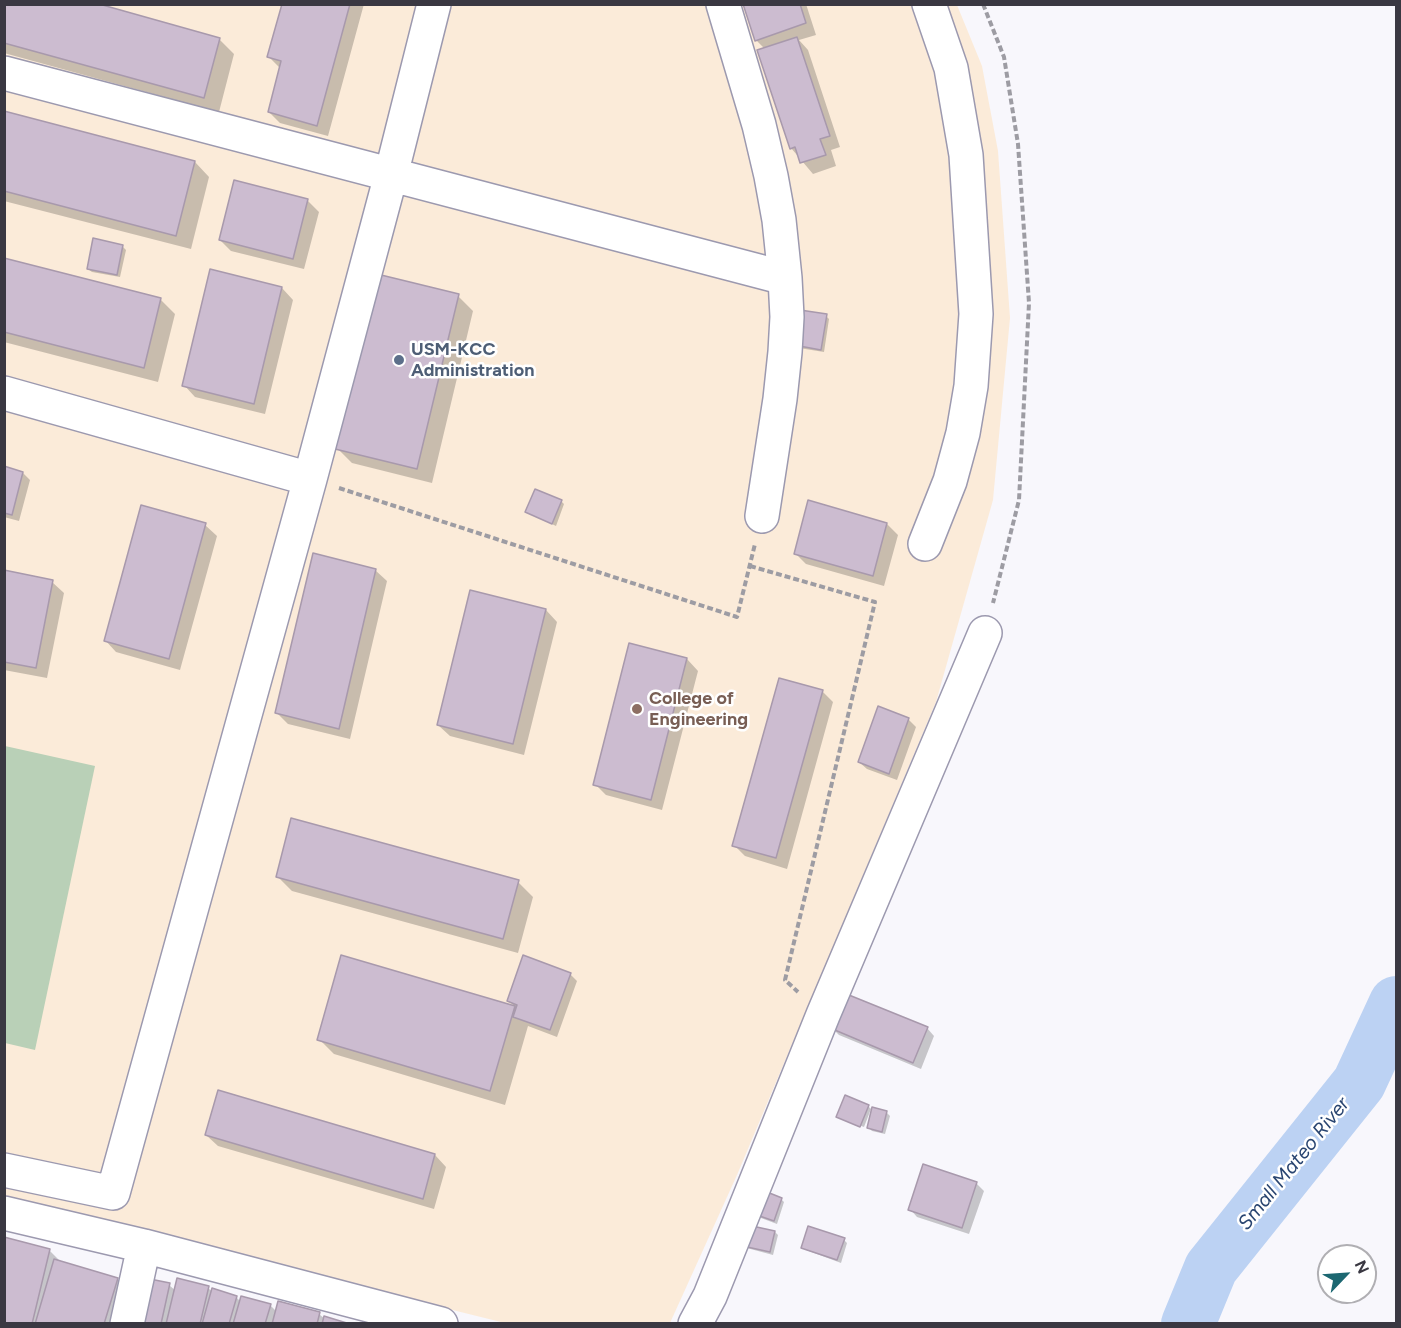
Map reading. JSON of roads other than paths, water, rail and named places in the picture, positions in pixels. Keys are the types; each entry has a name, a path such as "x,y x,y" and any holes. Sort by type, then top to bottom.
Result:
{"street":[{"path":"4,1170 113,1193 310,479 434,4"},
{"path":"723,4 759,125 771,176 779,220 787,317 780,399 762,516"},
{"path":"925,544 950,481 963,433 971,386 976,314 966,154 951,68 929,4"},
{"path":"4,73 784,278"},
{"path":"4,393 310,479"},
{"path":"695,1323 710,1296 823,1015 985,633"},
{"path":"4,1213 144,1246 441,1323"},
{"path":"127,1323 144,1246"}],"waterway":[{"name":"Small Mateo River","path":"1188,1324 1211,1268 1359,1083 1396,1003"}],"place":[{"name":"USM-KCC Administration","path":"399,360"},
{"name":"College of Engineering","path":"637,709"}]}
